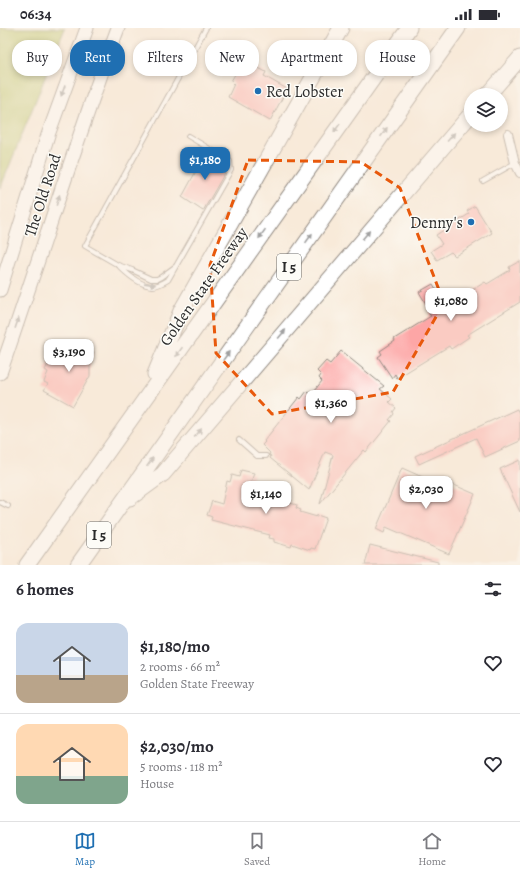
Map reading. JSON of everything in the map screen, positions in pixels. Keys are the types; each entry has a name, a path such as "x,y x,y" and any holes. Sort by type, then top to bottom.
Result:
{"highway":[{"name":"I 5","path":"146,398 181,311 341,28"},
{"name":"Golden State Freeway","path":"27,565 408,28"},
{"name":"I 5","path":"78,565 458,28"},
{"path":"494,88 520,58"},
{"name":"I 5","path":"120,505 164,474 464,122"}],"main road":[{"name":"The Old Road","path":"0,290 48,135 87,28"},
{"name":"The Old Road","path":"0,373 45,243 84,121 118,28"}],"street":[{"path":"508,134 514,163 520,173"}],"lane":[{"path":"176,266 161,277 151,279 118,265 85,246 206,28"},
{"path":"118,265 128,276 147,285 154,286 168,280 231,170 230,161 188,136"},
{"path":"483,181 514,163"},
{"path":"239,440 257,456 266,456"},
{"path":"0,502 8,506"}],"highlighted area":[{"path":"248,160 361,162 400,188 444,303 393,392 272,414 216,353 210,265"}],"green space":[{"path":"0,28 65,28 60,40 12,40 12,76 46,76 0,189"}],"building":[{"name":"Red Lobster","path":"259,68 266,72 264,76 287,89 270,121 228,97 234,84 231,81 234,76 259,76"},
{"path":"207,151 227,163 227,169 203,211 182,197"},
{"name":"Denny's","path":"475,206 492,233 455,256 451,252 437,260 431,251 442,244 436,235 469,214 467,211"},
{"path":"520,261 520,302 467,335 469,337 451,349 449,346 397,378 395,374 392,378 378,357 382,354 380,351 395,341 394,339 431,316 429,314 431,312 419,292 433,284 445,304 447,302 449,305 485,282 487,284 510,270 509,267"},
{"path":"74,341 94,352 90,359 90,376 73,406 44,390 48,384 44,382 48,372 45,370 53,355 56,356 69,349"},
{"path":"341,351 384,386 380,389 392,399 389,402 396,408 393,412 394,414 389,420 391,421 366,452 364,450 320,504 333,455 325,452 309,490 270,458 270,453 262,445 299,397 301,399 307,391 311,395 322,381 319,378 321,375 317,371 326,361 330,364"},
{"path":"517,409 520,416 520,441 485,457 476,438 419,464 415,456"},
{"path":"520,460 520,512 500,469"},
{"path":"402,468 436,483 438,478 475,494 449,554 386,527 384,533 376,529"},
{"path":"241,470 254,473 247,495 273,503 274,501 279,503 280,500 297,505 296,508 301,510 300,512 326,518 315,549 311,548 310,550 292,544 291,547 274,542 274,539 269,538 270,535 211,520 212,517 207,515 212,501 222,504 227,481 230,482 232,475 239,477"},
{"path":"370,545 438,562 438,565 365,565"}],"place":[{"name":"Red Lobster","path":"258,91"},
{"name":"Denny's","path":"471,222"}]}
